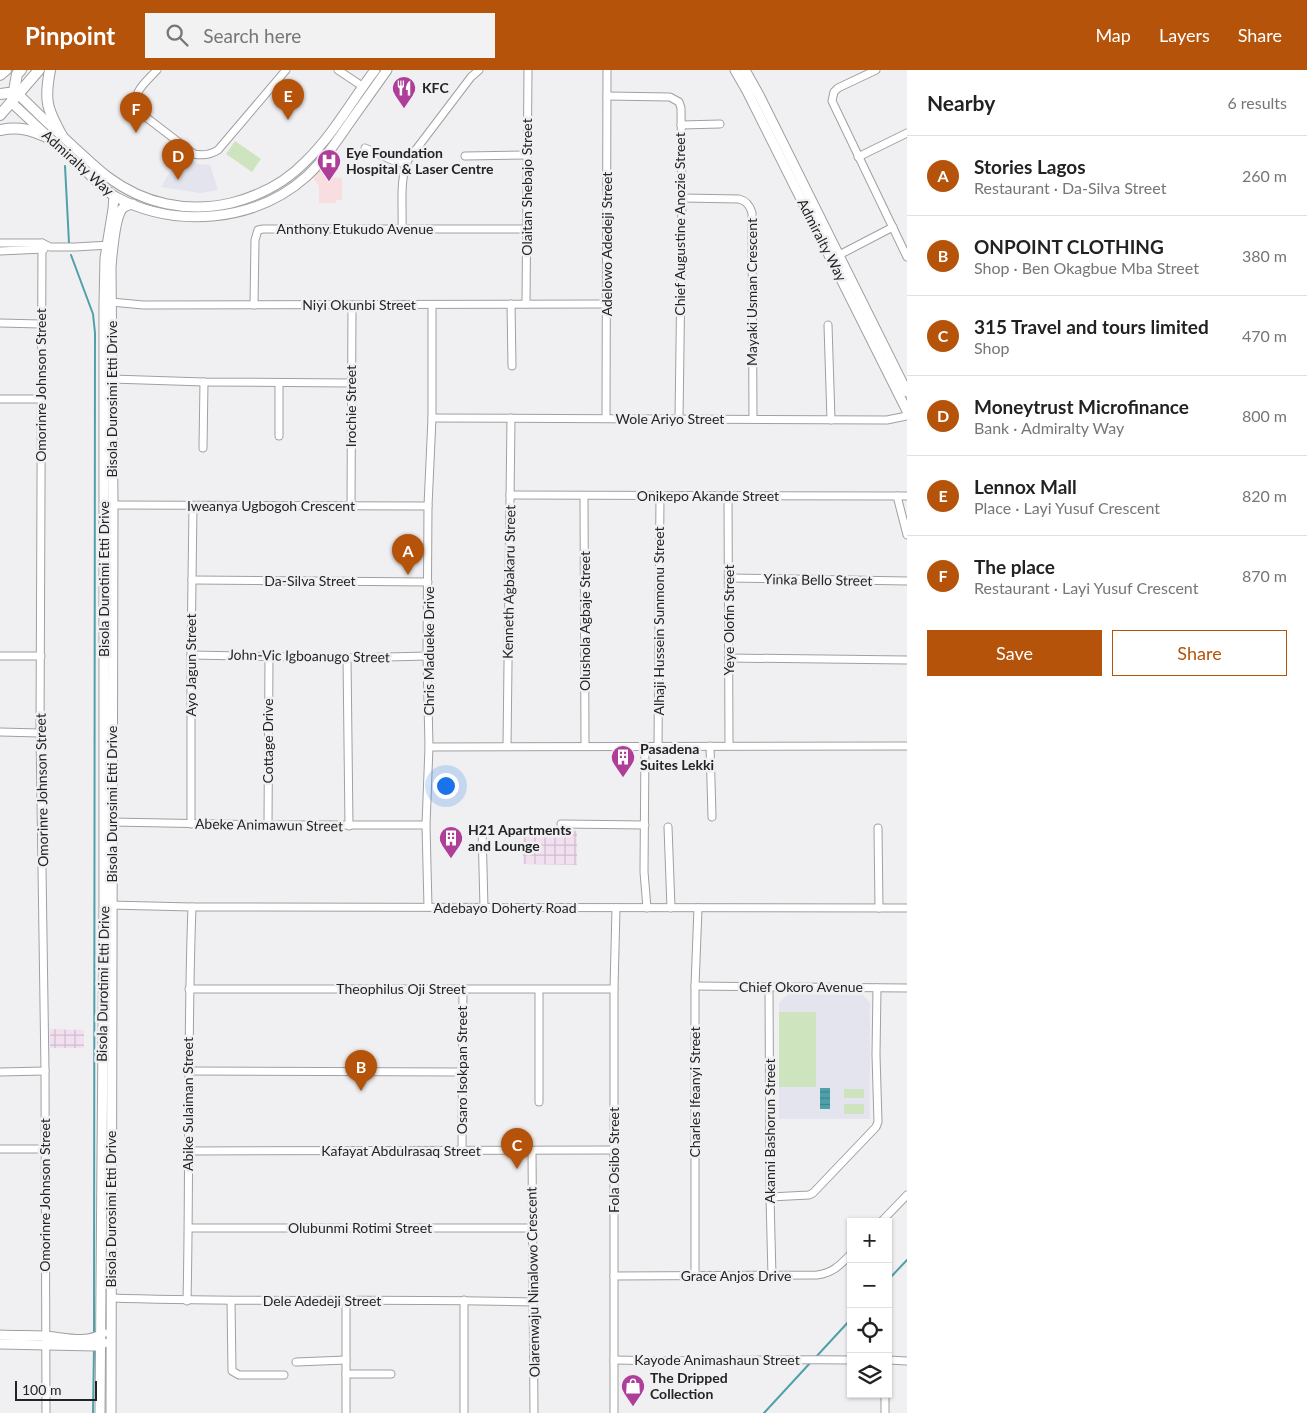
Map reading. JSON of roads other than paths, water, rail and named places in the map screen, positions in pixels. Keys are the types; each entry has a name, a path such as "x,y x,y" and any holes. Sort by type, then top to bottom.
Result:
{"highway":[{"path":"0,75 6,70"},
{"path":"14,97 17,74 21,70"},
{"path":"0,115 39,70"},
{"path":"50,70 46,93 47,105 50,115 64,138"},
{"path":"0,94 8,93 14,97"},
{"path":"0,130 14,127 21,128 33,130 49,138"}],"main road":[{"name":"Admiralty Way","path":"14,97 119,185 145,198 182,207 196,208 216,206 254,196 295,172 318,148 375,70"},
{"name":"Admiralty Way","path":"14,97 49,138 114,196 146,210 195,217 211,216 236,213 260,205 296,185 318,166 387,70"},
{"name":"Admiralty Way","path":"735,70 752,100 907,411"},
{"name":"Admiralty Way","path":"745,70 907,392"},
{"path":"61,149 64,138"},
{"name":"Bisola Durotimi Etti Drive","path":"100,1413 96,1341 108,905 104,304 114,196"},
{"name":"Bisola Durosimi Etti Drive","path":"111,1413 108,905 112,822 113,505 110,245 120,213 123,208 133,204"},
{"path":"96,1341 111,1328"},
{"path":"0,1336 46,1340 111,1340"},
{"path":"0,1344 46,1340"}],"street":[{"path":"157,70 137,93 135,99 138,110 194,154 200,155 207,155 218,150 286,70"},
{"path":"338,70 362,86"},
{"path":"402,229 403,178 406,164 471,76 480,70"},
{"name":"Olaitan Shebajo Street","path":"526,304 528,70"},
{"name":"Adelowo Adedeji Street","path":"606,418 607,70"},
{"path":"876,70 838,88 832,96 834,106 907,257"},
{"name":"Chief Augustine Anozie Street","path":"607,96 670,97 679,102 681,108 682,198 678,419"},
{"path":"681,125 720,124"},
{"path":"858,157 907,133"},
{"path":"365,148 394,161 406,164"},
{"path":"465,156 527,155"},
{"name":"Mayaki Usman Crescent","path":"682,198 739,199 744,200 750,206 752,213 753,419"},
{"path":"839,255 893,227"},
{"name":"Anthony Etukudo Avenue","path":"254,305 255,240 258,230 527,229"},
{"path":"0,243 42,247 110,245"},
{"path":"0,251 42,247"},
{"name":"Omorinre Johnson Street","path":"42,247 40,733 45,1071 46,1413"},
{"name":"Niyi Okunbi Street","path":"111,302 143,305 606,304"},
{"path":"511,304 512,366"},
{"name":"Irochie Street","path":"351,507 352,305"},
{"name":"Chris Madueke Drive","path":"428,907 426,825 429,746 427,656 428,506 432,418 432,305"},
{"path":"0,323 41,324"},
{"path":"828,325 831,420"},
{"path":"112,379 351,383"},
{"path":"204,382 204,448"},
{"path":"279,383 279,436"},
{"path":"0,399 42,400"},
{"name":"Wole Ariyo Street","path":"432,418 887,420 907,416"},
{"name":"Kenneth Agbakaru Street","path":"508,746 511,418"},
{"name":"Onikepo Akande Street","path":"510,495 907,496"},
{"name":"Yeye Olofin Street","path":"728,495 729,745"},
{"name":"Olushola Agbaje Street","path":"584,496 585,746"},
{"name":"Alhaji Hussein Sunmonu Street","path":"658,746 660,496"},
{"path":"897,496 907,535"},
{"name":"Iweanya Ugbogoh Crescent","path":"113,505 428,506"},
{"name":"Ayo Jagun Street","path":"191,824 193,506"},
{"name":"Yinka Bello Street","path":"729,578 907,581"},
{"name":"Da-Silva Street","path":"192,580 428,582"},
{"name":"John-Vic Igboanugo Street","path":"191,654 347,658 427,656"},
{"path":"0,656 41,656"},
{"name":"Cottage Drive","path":"268,825 269,656"},
{"path":"347,658 349,826"},
{"path":"729,658 907,660"},
{"path":"0,732 40,733"},
{"path":"429,746 907,746"},
{"path":"645,746 644,872 646,908"},
{"path":"710,746 712,818"},
{"name":"Abeke Animawun Street","path":"112,822 349,826 426,825"},
{"path":"561,824 644,825"},
{"path":"668,827 670,908"},
{"path":"482,828 484,908"},
{"path":"878,828 879,908"},
{"name":"Adebayo Doherty Road","path":"108,905 192,907 907,908"},
{"name":"Abike Sulaiman Street","path":"187,1301 189,1228 189,990 192,907"},
{"name":"Fola Osibo Street","path":"614,1413 614,990 616,908"},
{"name":"Charles Ifeanyi Street","path":"695,1276 695,986 698,908"},
{"name":"Chief Okoro Avenue","path":"695,986 907,988"},
{"name":"Akanni Bashorun Street","path":"769,987 772,1276"},
{"path":"770,1197 809,1196 876,1127 878,1122 877,988"},
{"name":"Theophilus Oji Street","path":"189,990 614,990"},
{"name":"Osaro Isokpan Street","path":"462,1151 463,990"},
{"path":"538,1102 539,990"},
{"path":"0,1072 45,1071"},
{"path":"188,1071 462,1072"},
{"path":"0,1149 45,1149"},
{"name":"Kafayat Abdulrasaq Street","path":"188,1151 614,1150"},
{"name":"Olarenwaju Ninalowo Crescent","path":"532,1151 534,1413"},
{"path":"885,1218 907,1195"},
{"name":"Olubunmi Rotimi Street","path":"189,1228 532,1228"},
{"name":"Grace Anjos Drive","path":"614,1276 817,1276 840,1266 847,1258"},
{"name":"Dele Adedeji Street","path":"111,1298 187,1301 464,1300 533,1302"},
{"path":"464,1300 464,1413"},
{"path":"231,1301 232,1371 236,1375 284,1375"},
{"path":"346,1301 346,1413"},
{"path":"296,1362 346,1360"},
{"name":"Kayode Animashaun Street","path":"614,1360 847,1360"},
{"path":"892,1360 907,1361"},
{"path":"346,1374 391,1374"},
{"path":"885,1398 885,1413"}],"water":[{"path":"820,1088 830,1088 830,1109 820,1109"}],"waterway":[{"path":"65,166 69,243"},
{"path":"71,255 93,314 95,333 94,1333"},
{"path":"892,1276 907,1260"},
{"path":"815,1358 847,1323"},
{"path":"93,1413 94,1348"},
{"path":"764,1413 811,1362"}],"place":[{"name":"KFC","path":"404,109"},
{"name":"Lennox Mall","path":"288,120"},
{"name":"The place","path":"136,133"},
{"name":"Moneytrust Microfinance","path":"178,180"},
{"name":"Eye Foundation Hospital & Laser Centre","path":"329,182"},
{"name":"Stories Lagos","path":"408,575"},
{"name":"Pasadena Suites Lekki","path":"623,778"},
{"name":"H21 Apartments and Lounge","path":"451,859"},
{"name":"ONPOINT CLOTHING","path":"361,1091"},
{"name":"315 Travel and tours limited","path":"517,1169"},
{"name":"The Dripped Collection","path":"633,1407"}]}
